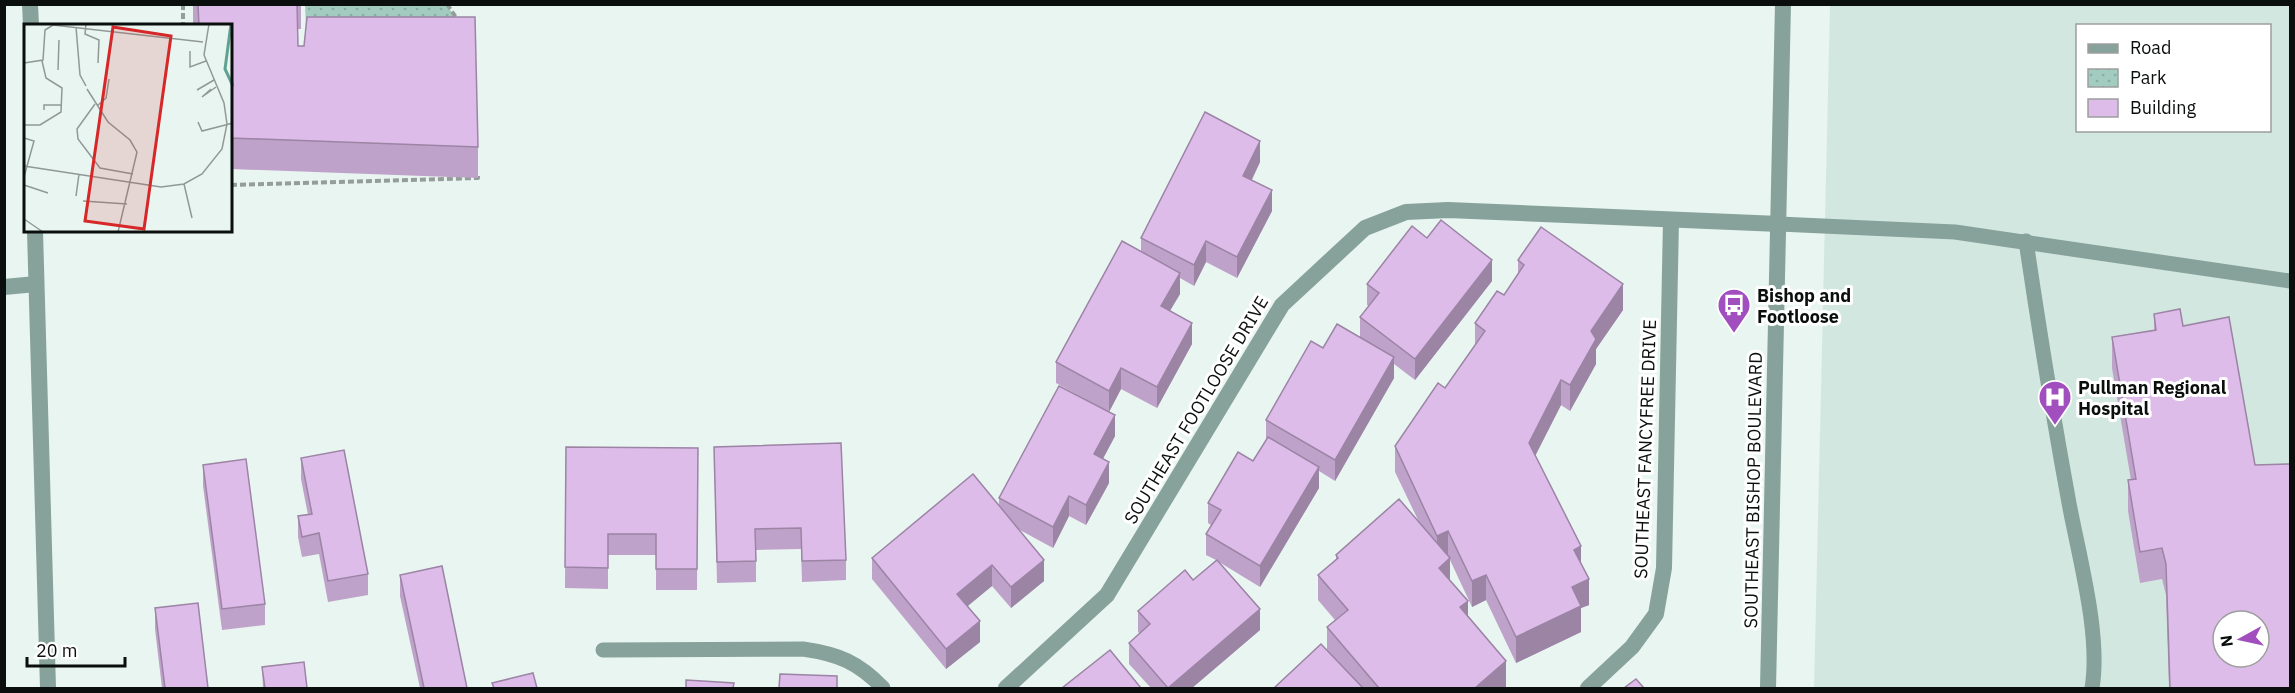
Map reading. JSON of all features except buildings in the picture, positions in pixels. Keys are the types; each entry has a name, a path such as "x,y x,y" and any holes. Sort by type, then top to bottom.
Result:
{"street":[{"path":"30,4 31,24"},
{"name":"SOUTHEAST BISHOP BOULEVARD","path":"1768,688 1783,4"},
{"name":"SOUTHEAST FOOTLOOSE DRIVE","path":"1006,688 1107,595 1282,305 1365,228 1406,212 1448,210 1779,224"},
{"name":"SOUTHEAST FANCYFREE DRIVE","path":"1588,688 1632,647 1656,614 1664,568 1671,220"},
{"path":"35,232 48,688"},
{"path":"4,287 36,284"}],"lane":[{"path":"1779,224 1955,232 2290,281"},
{"path":"2026,241 2053,413 2086,594 2091,633 2092,688"},
{"path":"603,650 803,649 832,653 866,670 883,688"}],"path":[{"path":"183,4 183,24"},
{"path":"447,4 458,22"},
{"path":"232,185 478,178 478,166"}],"shaded area":[{"name":"Pullman Regional Hospital","path":"1830,5 2290,5 2290,688 1814,688"}],"green space":[{"path":"305,5 447,5 475,48 307,48"}],"place":[{"name":"Bishop and Footloose","path":"1734,334"},
{"name":"Pullman Regional Hospital","path":"2055,426"}]}
